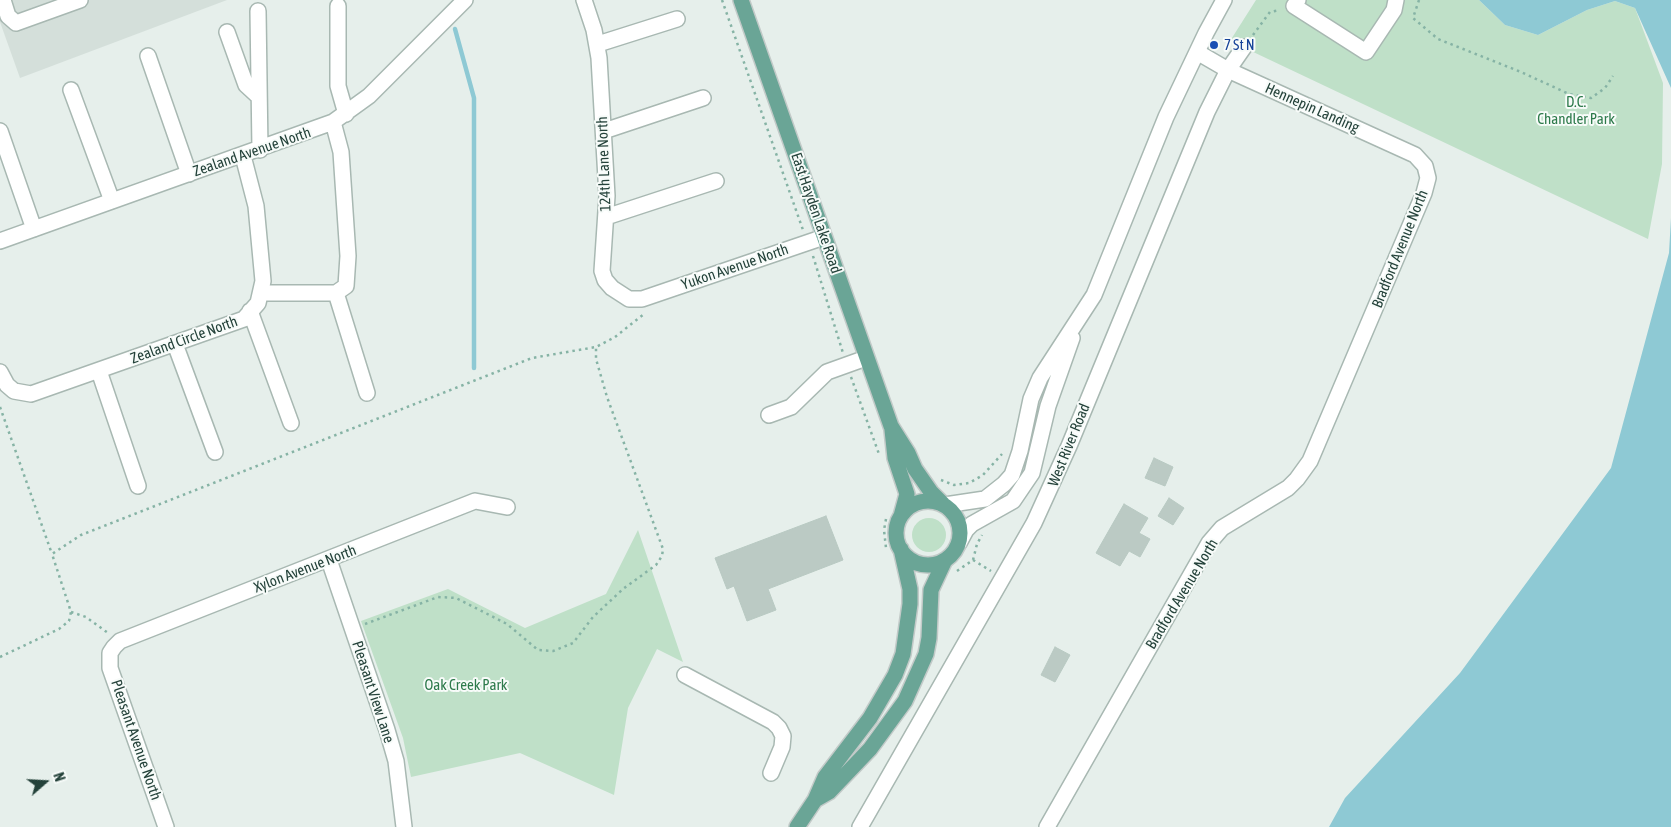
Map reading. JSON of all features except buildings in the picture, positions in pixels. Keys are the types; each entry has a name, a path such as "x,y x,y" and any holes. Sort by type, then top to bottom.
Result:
{"main road":[{"name":"East Hayden Lake Road","path":"741,0 891,426 896,458 907,494 894,516"},
{"name":"East Hayden Lake Road","path":"891,426 908,453 914,468 931,492 944,505"},
{"path":"797,827 815,800 825,777 886,694 901,661 908,628 910,588 895,552 896,531 894,516 916,503 924,501 944,505 957,520 960,530 959,544 954,554 945,560 931,564 922,564 895,552"},
{"path":"815,800 830,792 870,748 905,701 926,654 929,638 931,590 945,560"}],"street":[{"path":"2,0 8,16 16,24 80,0"},
{"name":"Zealand Avenue North","path":"0,241 260,150 333,122 369,96 465,0"},
{"name":"124th Lane North","path":"584,0 598,44 604,131 606,217 602,258 605,280 618,293 629,299 647,297"},
{"name":"West River Road","path":"959,544 966,530 972,524 1013,501 1032,473 1048,406 1075,327 1109,263 1166,117 1224,0"},
{"path":"1296,3 1366,52 1394,10 1396,0"},
{"path":"338,6 338,86 346,114"},
{"path":"258,12 260,150"},
{"path":"598,44 677,19"},
{"path":"227,32 246,85 259,97"},
{"name":"West River Road","path":"860,827 1003,578 1051,489 1169,199 1228,70 1244,46"},
{"name":"Hennepin Landing","path":"1197,52 1228,70 1415,155 1425,166"},
{"path":"148,56 189,174"},
{"path":"72,90 112,201"},
{"path":"604,131 702,98"},
{"path":"243,156 256,206 263,281 261,294 336,293 346,286 348,256 341,152 333,122"},
{"path":"0,130 34,229"},
{"name":"Bradford Avenue North","path":"1047,827 1209,543 1222,528 1240,515 1288,488 1297,480 1310,461 1424,192 1428,178 1425,166"},
{"path":"606,217 716,181"},
{"name":"Yukon Avenue North","path":"647,297 824,237"},
{"path":"336,293 367,393"},
{"name":"Zealand Circle North","path":"0,372 7,385 22,394 42,391 244,318 258,303 261,294"},
{"path":"250,311 290,423"},
{"name":"West River Road","path":"944,505 985,499 1008,480 1016,464 1026,416 1040,378 1053,356 1075,327"},
{"path":"175,344 215,452"},
{"path":"769,415 791,407 827,372 866,358"},
{"path":"99,370 138,486"},
{"name":"Xylon Avenue North","path":"110,653 120,641 475,502 507,507"},
{"name":"Pleasant View Lane","path":"329,560 396,761 404,827"},
{"name":"Pleasant Avenue North","path":"110,653 110,668 166,827"},
{"path":"684,675 773,722 779,728 783,736 782,747 771,773"}],"path":[{"path":"722,0 804,232"},
{"path":"1419,0 1413,18 1438,40 1521,72 1570,94 1591,98 1605,88 1614,76"},
{"path":"1244,46 1270,12 1296,3"},
{"path":"811,250 843,352"},
{"path":"52,554 81,534 418,401 532,358 596,347 615,337 648,311 647,297"},
{"path":"352,628 415,604 447,596 483,610 507,624 538,650 553,650 572,642 593,617 623,589 656,565 662,556 663,549 607,397 596,359 596,347"},
{"path":"851,377 881,458"},
{"path":"0,407 43,526 71,612 69,621 59,629 0,657"},
{"path":"937,478 954,484 969,483"},
{"path":"894,516 884,530 895,552"},
{"path":"956,572 973,560 977,544 986,529"},
{"path":"973,560 1003,578"},
{"path":"71,612 94,621 120,641"}],"shaded area":[{"path":"0,0 227,0 20,78 0,22"}],"green space":[{"name":"D.C. Chandler Park","path":"1256,0 1479,0 1505,25 1538,35 1587,10 1615,1 1635,8 1663,83 1662,164 1648,239 1230,41"},
{"path":"929,518 941,523 946,535 941,547 929,552 917,547 912,535 917,523"},
{"name":"Oak Creek Park","path":"638,530 683,662 657,649 628,708 614,795 520,753 411,777 403,738 361,621 448,589 525,628 606,594"}],"water":[{"path":"1479,0 1671,0 1671,88 1635,8 1615,1 1587,10 1538,35 1505,25"},
{"path":"1671,218 1671,827 1329,827 1345,798 1460,673 1611,468 1669,253"}],"waterway":[{"path":"455,29 474,98 474,368"}],"place":[{"name":"7 St N","path":"1214,45"}]}
